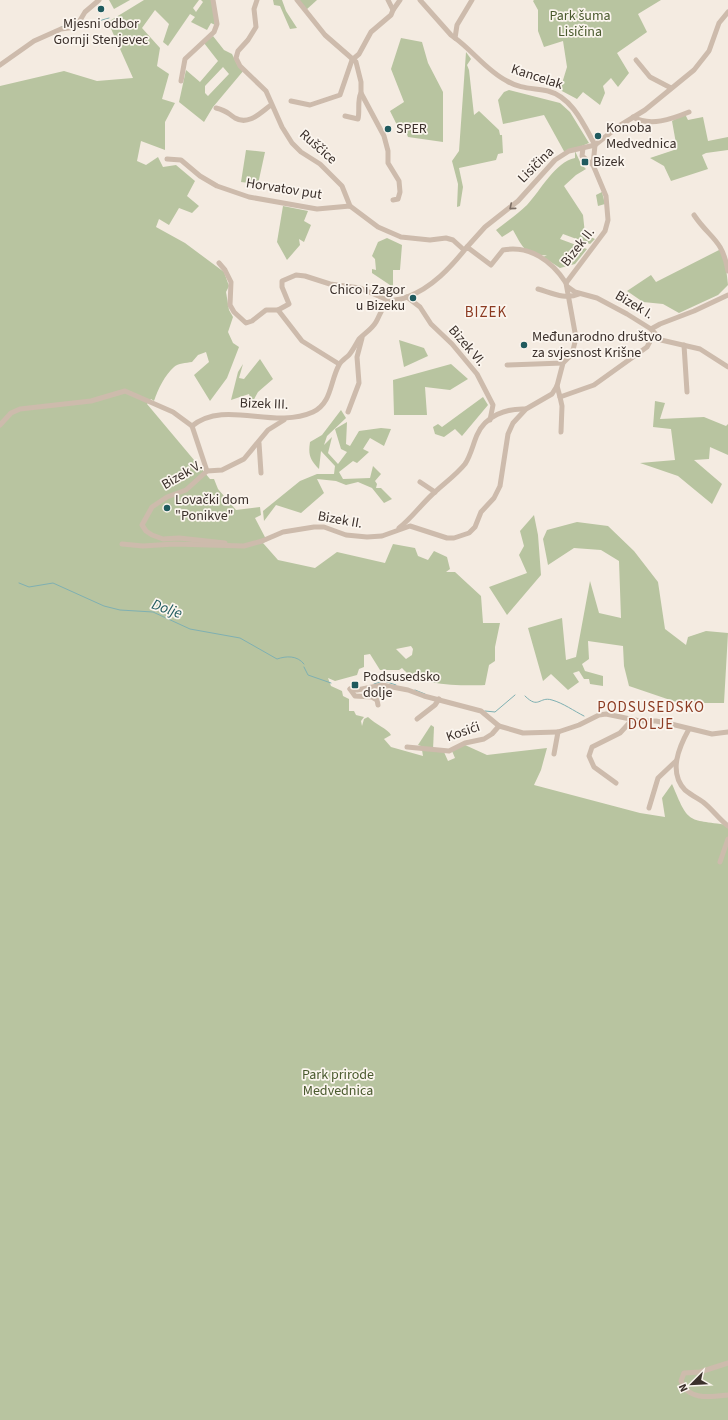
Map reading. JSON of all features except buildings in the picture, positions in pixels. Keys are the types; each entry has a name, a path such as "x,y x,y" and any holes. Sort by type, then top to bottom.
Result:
{"street":[{"path":"0,65 34,41 61,29 76,27 89,8 99,0"},
{"path":"181,81 185,58 214,32 217,24 213,0"},
{"name":"Ruščice","path":"257,0 254,9 256,27 248,40 238,51 236,58 240,66 262,86 292,144 301,152 320,164 331,174 342,186 350,206"},
{"path":"297,0 325,35 356,62 362,82 361,93 359,96 360,110 358,119 345,116"},
{"path":"388,0 393,10"},
{"path":"291,101 310,105 338,98 343,90 352,60 359,54 371,32 391,15 400,0"},
{"name":"Kancelak","path":"420,0 451,35 507,82 525,88 554,93 564,99 583,123 595,145"},
{"path":"455,38 457,25 472,0"},
{"name":"Lisičina","path":"466,249 486,227 518,201 555,160 569,151 595,145 694,70 711,48 721,20 728,12"},
{"path":"636,60 650,77 671,88"},
{"path":"361,93 384,136 388,151 388,163 399,181 400,192 398,199 393,200"},
{"path":"216,108 227,111 234,118 242,121 250,120 271,105"},
{"path":"633,117 644,122 670,119 689,112"},
{"name":"Bizek II.","path":"122,544 143,546 174,544 230,546 262,541 283,532 324,527 346,535 367,537 382,536 410,526 447,538 454,538 469,533 475,527 481,512 494,498 500,486 508,434 512,424 526,409 552,394 557,386 557,381 563,363 572,354 576,338 567,285 605,231 609,213 607,200 593,165 595,145"},
{"name":"Bizek II.","path":"583,148 582,156 593,165"},
{"name":"Horvatov put","path":"167,160 181,160 200,176 217,186 249,197 317,209 350,206"},
{"path":"350,206 378,227 400,237 430,240 446,238 453,240 491,265 503,250 517,249 527,251 552,266 567,285"},
{"path":"694,215 701,225 718,242 726,258 728,271"},
{"path":"219,263 225,270 231,282 230,305 234,312 246,323 252,321 266,310 278,310 289,304 282,287 282,281 296,275 305,276 330,284 360,288 390,301 407,298 446,272 466,249"},
{"name":"Bizek I.","path":"567,285 579,294 597,298 653,332 661,340 700,350 728,367"},
{"path":"538,289 569,297 579,294"},
{"path":"560,397 594,385 647,347 653,332 660,324 694,311 728,295"},
{"name":"Bizek VI.","path":"407,298 420,307 431,324 452,344 460,356 473,369 493,405 490,420"},
{"name":"Bizek III.","path":"192,426 203,419 228,414 285,419 309,413 320,406 328,396 339,364 349,355 363,335 373,326 381,311 390,301"},
{"path":"278,310 302,341 339,364"},
{"path":"348,412 359,383 357,357 363,335"},
{"path":"684,345 687,392"},
{"path":"507,365 563,363"},
{"path":"557,386 562,406 561,432"},
{"path":"0,425 11,413 20,409 91,401 125,391 173,412 192,426 207,471"},
{"path":"396,530 411,518 464,464 479,430 490,420 507,410 526,409"},
{"name":"Bizek V.","path":"230,546 229,544 210,540 163,538 152,535 146,531 142,525 152,507 167,497 186,490 207,471 222,470 244,459 268,430 285,419"},
{"path":"259,442 261,473"},
{"path":"420,482 435,492"},
{"path":"378,705 374,698 356,697 350,689 358,690 387,686 439,699 481,711 499,726 523,733 558,732 579,725 599,715 606,714 632,720 656,721 712,734 728,732"},
{"path":"417,719 435,705 439,699"},
{"path":"616,783 594,767 589,756 592,747 620,734 632,720"},
{"name":"Kosići","path":"408,747 449,751 465,744 484,739 492,734 499,726"},
{"path":"689,729 681,742 676,761 678,777 684,789 704,803 718,819 728,826"},
{"path":"554,754 558,732"},
{"path":"649,808 658,778 676,761"},
{"path":"720,862 728,839"},
{"path":"728,1363 700,1372 684,1373 682,1384 692,1394 699,1397 728,1395"}],"green space":[{"path":"109,0 130,0 114,9"},
{"name":"Park prirode Medvednica","path":"144,0 199,0 193,8 196,12 203,2 201,0 212,0 215,25 211,23 207,30 191,22 195,17 190,14 168,46 163,42 169,24 155,10 142,28 160,48 157,66 169,74 162,99 175,103 165,122 165,150 141,141 137,161 146,165 158,157 163,167 176,165 195,181 187,196 199,206 192,213 179,208 169,225 159,219 156,227 185,243 224,272 229,286 226,292 229,310 233,317 228,332 233,343 239,347 227,378 210,401 194,375 209,362 206,352 198,355 192,362 180,364 174,367 162,382 154,401 151,399 147,404 210,479 214,479 218,489 236,510 260,507 261,515 255,518 267,541 263,543 278,560 315,568 337,552 385,563 393,544 415,548 418,556 428,560 434,551 447,557 450,569 446,572 455,572 481,596 483,623 500,623 495,647 495,661 489,665 485,685 440,684 418,678 409,674 402,668 399,670 380,670 370,654 364,655 364,667 359,669 357,675 335,681 328,678 331,686 342,691 343,696 349,699 349,711 354,711 356,715 364,717 361,721 362,726 364,719 368,717 387,731 391,735 384,739 391,747 423,756 422,750 444,752 448,761 455,758 452,751 465,745 487,755 547,748 541,770 534,785 640,813 665,817 662,798 672,784 686,813 691,817 704,822 728,825 728,1420 0,1420 0,86 64,71 97,81 133,78 108,22","holes":["411,646 413,649 412,655 406,659 396,649"]},
{"path":"273,0 282,0 286,11 297,28 290,29 280,6 274,5"},
{"path":"299,0 317,0 306,10"},
{"name":"Park šuma Lisičina","path":"661,0 638,14 647,32 617,53 629,73 618,87 611,78 603,86 605,93 600,105 583,92 577,99 560,90 567,67 563,41 544,47 538,31 538,10 533,1"},
{"path":"213,36 224,50 232,54 237,64 244,70 213,107 204,122 179,102 186,70 200,82 218,61 204,43","holes":["223,67 229,74 208,96 205,93 205,86"]},
{"path":"401,38 422,42 428,63 443,92 443,142 408,137 402,122 397,125 390,111 404,102 391,69"},
{"path":"466,52 471,59 467,65 469,70 474,115 479,111 499,130 500,135 502,135 503,153 498,154 496,160 459,168 463,187 460,206 457,207 458,184 452,161 459,151"},
{"path":"509,90 560,103 570,112 589,143 565,153 544,115 503,124 498,100 504,92"},
{"path":"685,114 688,120 703,117 708,141 728,137 728,150 706,153 702,155 708,169 671,181 664,166 650,158 677,149 672,121"},
{"path":"246,150 265,152 258,184 241,182"},
{"path":"575,151 581,164 586,169 576,175 564,186 583,215 585,234 595,239 590,244 563,234 560,239 587,249 575,264 560,268 543,257 547,255 529,252 519,241 513,230 502,237 496,230 527,205 549,177 561,165 575,158"},
{"path":"602,192 605,204 598,206 596,195"},
{"path":"283,206 308,211 304,221 311,225 304,242 299,239 300,245 287,260 277,242"},
{"path":"387,238 402,245 400,270 393,270 393,287 372,273 372,269 376,270 375,259 372,256 378,242"},
{"path":"721,249 725,259 728,285 718,295 679,313 663,304 643,302 627,291 651,275 656,282"},
{"path":"399,340 424,348 428,356 404,367"},
{"path":"260,359 273,379 258,392 252,403 249,394 231,400 238,372 243,364 239,378 244,379"},
{"path":"451,364 468,379 450,390 425,387 427,415 394,415 393,380"},
{"path":"483,397 488,405 462,436 455,429 444,437 435,434 433,427 438,424 442,427"},
{"path":"655,401 665,403 660,419 704,417 726,426 728,424 728,455 710,447 709,459 694,460 722,484 712,504 678,476 640,463 675,460 671,429 653,427"},
{"path":"341,410 346,418 327,436 324,445 332,437 328,453 338,464 347,452 341,449 335,429 347,422 346,444 350,446 359,431 381,428 391,429 384,446 370,438 363,449 369,452 357,463 353,461 339,472 343,479 370,478 373,466 381,474 375,481 377,484 376,488 381,488 392,499 384,503 372,488 358,482 346,485 336,481 317,479 324,493 301,513 276,505 264,521 263,511 300,481 317,474 334,474 335,466 321,451 319,469 316,466 310,457 309,447 310,442 322,435"},
{"path":"534,515 538,535 541,575 507,615 489,587 527,573 519,555 524,546 520,531"},
{"path":"577,522 608,526 634,551 658,582 665,629 686,645 688,637 706,631 728,633 724,703 679,703 629,686 624,666 623,646 588,641 589,659 582,664 585,671 603,676 603,686 590,684 589,679 584,679 579,671 573,673 579,682 568,690 551,674 543,681 528,628 562,618 566,660 576,657 590,581 599,613 621,618 619,561 601,550 574,548 548,565 543,539 547,530"},
{"path":"431,725 434,727 433,750 418,745"}],"waterway":[{"path":"95,22 109,18"},
{"path":"61,27 75,24"},
{"name":"Dolje","path":"19,583 29,587 53,583 104,606 120,610 153,612 190,629 240,638 277,659 291,657 298,659 304,664"},
{"name":"Dolje","path":"304,667 308,675 331,683"},
{"name":"Dolje","path":"374,684 384,681 396,685"},
{"name":"Dolje","path":"415,690 425,694"},
{"name":"Dolje","path":"485,711 495,712 515,695"},
{"name":"Dolje","path":"525,696 533,702 548,699 556,701 584,716"}],"place":[{"name":"Mjesni odbor Gornji Stenjevec","path":"101,9"},
{"name":"SPER","path":"388,129"},
{"name":"Konoba Medvednica","path":"598,136"},
{"name":"Bizek","path":"585,162"},
{"name":"Chico i Zagor u Bizeku","path":"413,298"},
{"name":"Međunarodno društvo za svjesnost Krišne","path":"524,345"},
{"name":"Lovački dom \"Ponikve\"","path":"167,508"},
{"name":"Podsusedsko dolje","path":"355,685"}],"district":[{"name":"BIZEK","path":"486,312"},
{"name":"PODSUSEDSKO DOLJE","path":"651,716"}]}
